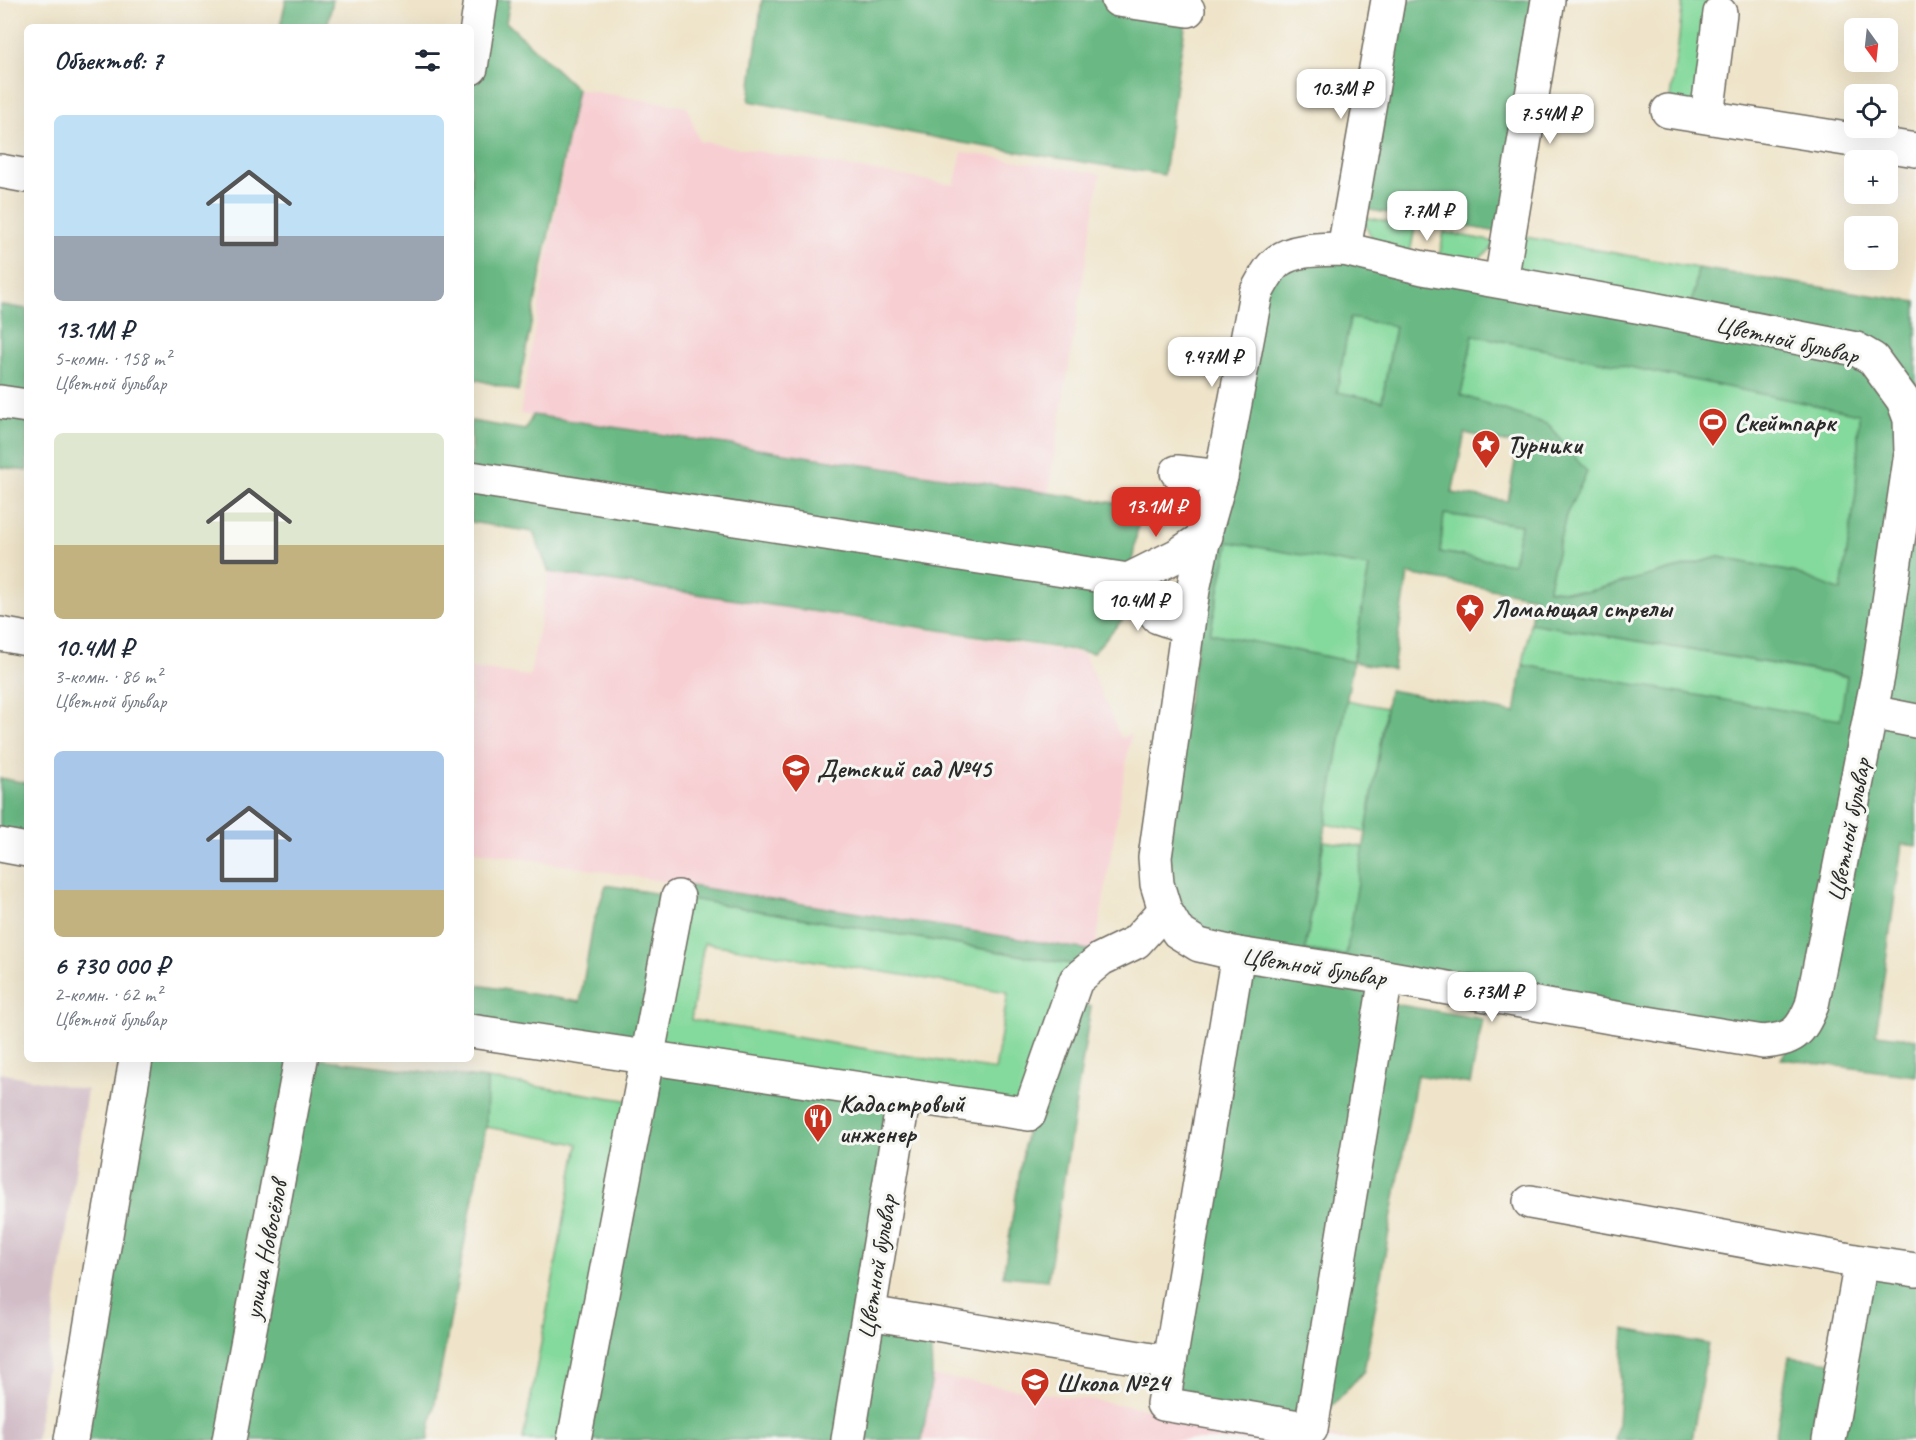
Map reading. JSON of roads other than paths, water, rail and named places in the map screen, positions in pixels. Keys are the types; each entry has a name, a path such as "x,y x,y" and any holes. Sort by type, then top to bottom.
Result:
{"street":[{"path":"474,48 481,0"},
{"path":"1118,0 1188,10"},
{"path":"1344,249 1388,0"},
{"path":"1501,281 1548,0"},
{"path":"1707,116 1720,13"},
{"path":"1668,111 1916,150"},
{"path":"0,171 24,175"},
{"name":"Цветной бульвар","path":"1344,249 1423,268 1501,281 1856,349 1873,359 1903,400 1910,419 1911,453 1871,712 1812,1005 1805,1022 1796,1033 1784,1040 1763,1042 1238,954 1199,945 1178,932 1165,910 1157,885 1155,857 1187,627 1193,590 1221,477 1256,293 1278,261 1301,252 1344,249"},
{"path":"0,402 24,406"},
{"path":"1177,472 1221,477"},
{"path":"474,478 1128,580 1178,555 1206,536"},
{"path":"1128,580 1158,618 1187,627"},
{"path":"0,634 24,638"},
{"path":"1871,712 1916,721"},
{"path":"0,845 24,849"},
{"path":"574,1440 678,897"},
{"path":"474,1031 1029,1114 1076,980 1101,959 1136,942 1165,910"},
{"path":"1238,954 1164,1404 1311,1429 1386,977"},
{"path":"71,1440 135,1062"},
{"name":"улица Новосёлов","path":"229,1440 300,1062"},
{"name":"Цветной бульвар","path":"848,1440 904,1095"},
{"path":"1530,1202 1916,1270"},
{"path":"1829,1440 1861,1262"},
{"path":"869,1313 1170,1363"}],"place":[{"name":"Скейтпарк","path":"1713,448"},
{"name":"Турники","path":"1486,470"},
{"name":"Ломающая стрелы","path":"1470,634"},
{"name":"Детский сад №45","path":"796,794"},
{"name":"Кадастровый инженер","path":"818,1144"},
{"name":"Школа №24","path":"1035,1408"}]}
